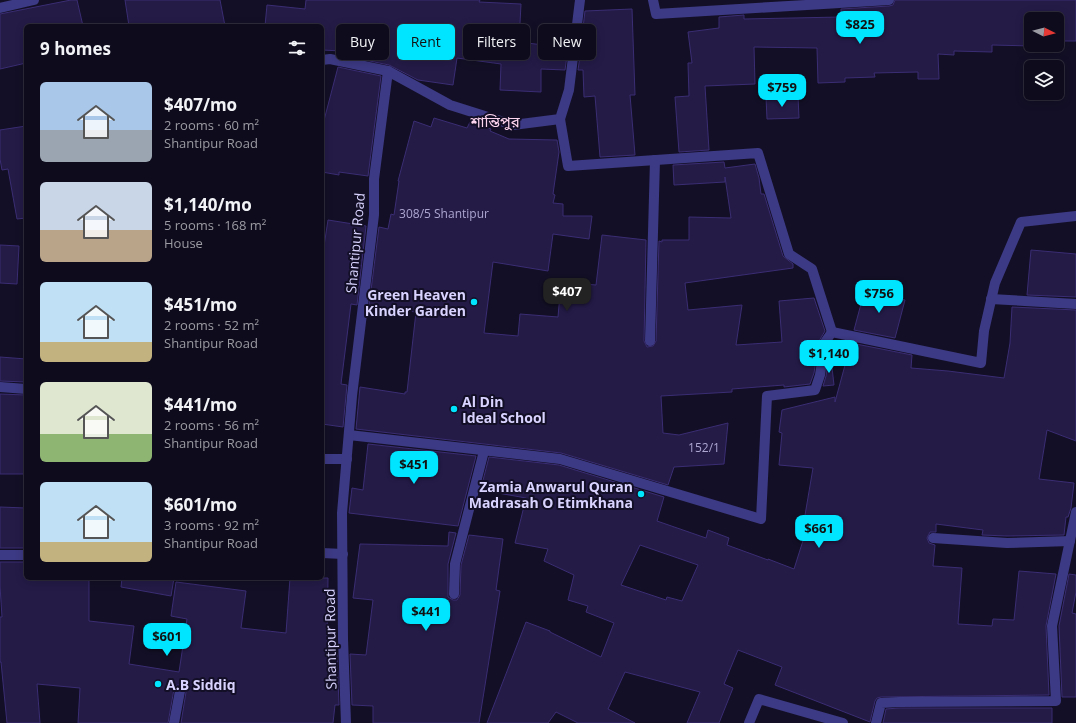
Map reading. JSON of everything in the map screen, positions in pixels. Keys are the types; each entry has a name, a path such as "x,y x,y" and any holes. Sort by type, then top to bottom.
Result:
{"street":[{"path":"0,8 34,0"},
{"path":"580,0 569,90 560,119 568,166 758,154 789,254 812,269 832,332"},
{"path":"653,0 656,14 889,0"},
{"path":"324,60 330,58 388,71 450,105 513,125 560,119"},
{"name":"Shantipur Road","path":"346,723 343,639 342,513 349,435 374,215 374,179 388,71"},
{"path":"650,341 655,160"},
{"path":"832,332 981,363 984,331 995,283 1021,222 1076,216"},
{"path":"991,299 1076,304"},
{"path":"349,435 560,459 761,520 767,396 815,390 820,375 825,342 832,332"},
{"path":"0,387 24,389"},
{"path":"454,594 455,564 484,451"},
{"path":"324,459 347,459"},
{"path":"876,723 881,703 1056,701 1052,626 1076,512"},
{"path":"933,538 1007,543 1070,541"},
{"path":"324,553 343,554"},
{"path":"0,555 24,555"},
{"path":"174,723 180,691"},
{"path":"749,723 759,699 843,723"}],"building":[{"path":"77,0 83,24 24,24 24,63 0,69 0,14"},
{"path":"125,0 220,0 225,24 129,24"},
{"path":"306,0 480,0 479,2 521,4 520,24 463,24 463,59 457,58 453,85 418,80 389,65 365,60 389,60 389,24 336,24 336,51 324,50 324,24 265,24 267,5 305,9"},
{"path":"895,0 1076,0 1076,41 1064,41 1064,12 1024,12 1024,46 992,45 992,52 954,51 954,55 938,54 939,79 918,79 918,72 874,73 875,77 845,78 845,82 818,83 817,48 754,47 755,84 705,86 709,150 679,152 675,97 689,96 688,63 692,63 688,32 719,28 719,17 744,15 744,19 841,17 841,9 893,5"},
{"path":"632,9 635,95 630,95 635,155 600,157 595,96 584,97 583,70 578,70 579,60 596,60 596,24 583,24 585,11"},
{"path":"530,43 538,44 538,60 566,60 565,70 541,69 541,92 500,90 501,64 472,60 530,60"},
{"path":"338,67 381,76 368,176 339,172 339,175 324,172 324,120"},
{"path":"798,96 799,118 767,119 766,97"},
{"path":"434,118 467,128 470,122 491,129 490,131 509,139 557,140 559,152 553,203 563,204 563,216 592,216 589,239 553,234 548,271 493,262 484,333 518,336 520,314 558,317 561,282 596,285 602,235 646,240 644,341 647,347 653,346 656,341 659,241 689,240 689,217 731,218 725,177 725,182 674,185 673,165 724,162 725,168 755,164 761,194 764,194 783,256 793,264 793,268 685,283 688,310 742,305 736,345 782,342 779,301 814,298 825,331 819,341 814,373 810,384 784,387 784,385 732,389 732,392 661,396 663,433 679,435 728,423 724,464 674,467 668,485 561,453 356,429 360,387 405,394 405,392 407,392 416,312 369,306 379,227 388,229 391,214 394,215 398,181 414,121 431,127"},
{"path":"24,126 24,218 17,219 8,169 2,170 0,159 0,130"},
{"path":"328,220 366,226 357,305 351,304 341,384 347,385 343,427 324,424 324,246"},
{"path":"0,245 19,246 17,284 0,283"},
{"path":"1031,250 1076,254 1076,297 1027,295"},
{"path":"865,289 905,300 895,338 854,330"},
{"path":"1012,307 1076,310 1076,441 1047,430 1039,479 1074,483 1071,508 1068,517 1066,517 1064,535 982,535 983,530 936,524 936,532 930,532 927,538 929,543 935,545 933,566 962,568 958,624 992,626 993,619 1014,620 1019,571 1056,574 1046,626 1049,695 881,697 877,698 875,701 870,722 775,685 782,667 738,650 724,684 733,688 719,723 687,723 700,692 625,672 608,709 635,723 578,723 556,712 548,723 487,723 526,622 550,631 601,657 614,623 586,612 588,606 568,600 574,575 544,561 548,549 515,543 526,498 481,490 480,492 489,457 559,465 664,497 657,521 706,538 708,530 729,538 727,545 794,569 807,528 803,527 813,468 779,465 782,433 779,432 782,410 835,397 835,402 851,343 912,355 911,368 1004,378 1010,343","holes":["640,545 698,565 682,601 667,597 666,600 621,585"]},
{"path":"830,350 834,385 823,386 826,376"},
{"path":"0,357 24,359 24,382 0,381"},
{"path":"0,394 24,395 24,474 0,474"},
{"path":"368,444 476,456 458,526 349,513 352,488 363,490"},
{"path":"0,507 24,508 24,548 0,548"},
{"path":"449,532 456,533 448,564 448,597 453,600 457,600 460,595 461,565 469,535 503,539 496,590 500,591 479,723 373,723 373,706 352,705 350,654 366,655 373,600 353,598 360,544 448,546"},
{"path":"0,562 24,562 24,580 89,580 89,621 134,626 129,664 179,672 187,619 171,616 176,582 246,591 241,628 286,633 290,580 324,580 324,578 328,578 327,644 332,645 332,653 337,653 339,705 335,705 333,723 181,723 186,692 184,686 177,685 174,689 168,723 78,723 80,688 37,684 40,723 7,723 0,662 0,617 2,617"},
{"path":"1069,574 1076,575 1076,592 1072,613 1076,614 1076,697 1062,697 1059,626"},
{"path":"122,580 174,580 171,596 121,587"},
{"path":"1052,708 1052,723 883,723 886,709"}],"place":[{"name":"Green Heaven Kinder Garden","path":"474,302"},
{"name":"Al Din Ideal School","path":"454,409"},
{"name":"Zamia Anwarul Quran Madrasah O Etimkhana","path":"641,494"},
{"name":"A.B Siddiq","path":"158,684"}],"district":[{"name":"শান্তিপুর","path":"495,121"}]}
